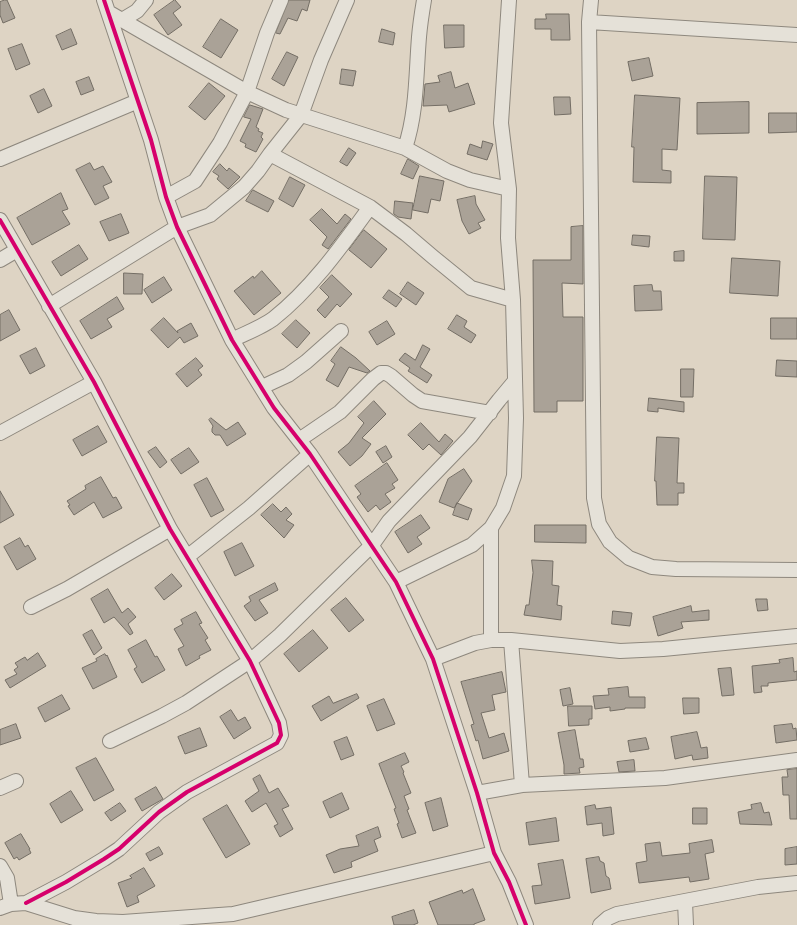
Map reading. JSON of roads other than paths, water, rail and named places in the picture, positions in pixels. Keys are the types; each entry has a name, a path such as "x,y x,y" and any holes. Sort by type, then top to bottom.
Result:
{"street":[{"path":"122,20 137,11 146,0"},
{"path":"166,197 195,181 220,143 247,92 281,0"},
{"path":"49,306 177,227 210,215 244,187 301,115 321,60 347,0"},
{"path":"405,148 410,134 416,92 424,0"},
{"path":"396,582 472,545 491,528 503,508 514,476 516,418 512,300 508,238 509,189 502,123 509,0"},
{"path":"590,0 594,498 599,524 610,542 629,558 652,567 676,569 797,570"},
{"path":"106,6 122,20 150,38 247,92 301,115 375,137 405,148 447,171 470,180 509,189"},
{"path":"106,6 151,140 166,197 177,227 232,340 274,408 310,454 396,582 433,659 477,793 494,853 509,882 526,925"},
{"path":"589,22 797,35"},
{"path":"1,157 138,101"},
{"path":"270,154 370,207 406,234 470,288 512,300"},
{"path":"232,340 272,320 302,292 329,263 370,207"},
{"path":"0,220 94,382 170,529 250,661 278,724 281,735 280,740 277,743 187,792 159,812 119,849 104,859 66,882 26,903 6,906 7,878 0,866"},
{"path":"0,260 17,250"},
{"path":"262,387 288,375 306,362 341,331"},
{"path":"299,440 340,412 381,373 386,373 391,376 422,401 490,413"},
{"path":"0,433 94,382"},
{"path":"110,741 186,703 250,661 280,635 372,545 389,521 470,437 514,382"},
{"path":"187,557 249,508 310,454"},
{"path":"491,528 491,640"},
{"path":"31,606 67,589 170,529"},
{"path":"433,659 475,643 491,640 511,640 620,651 663,649 797,636"},
{"path":"511,640 522,785"},
{"path":"477,793 522,785 665,778 797,760"},
{"path":"0,788 16,781"},
{"path":"26,903 74,918 96,921 173,922 233,914 494,853"},
{"path":"600,925 608,918 617,914 758,887 797,883"},
{"path":"685,902 686,925"}]}
